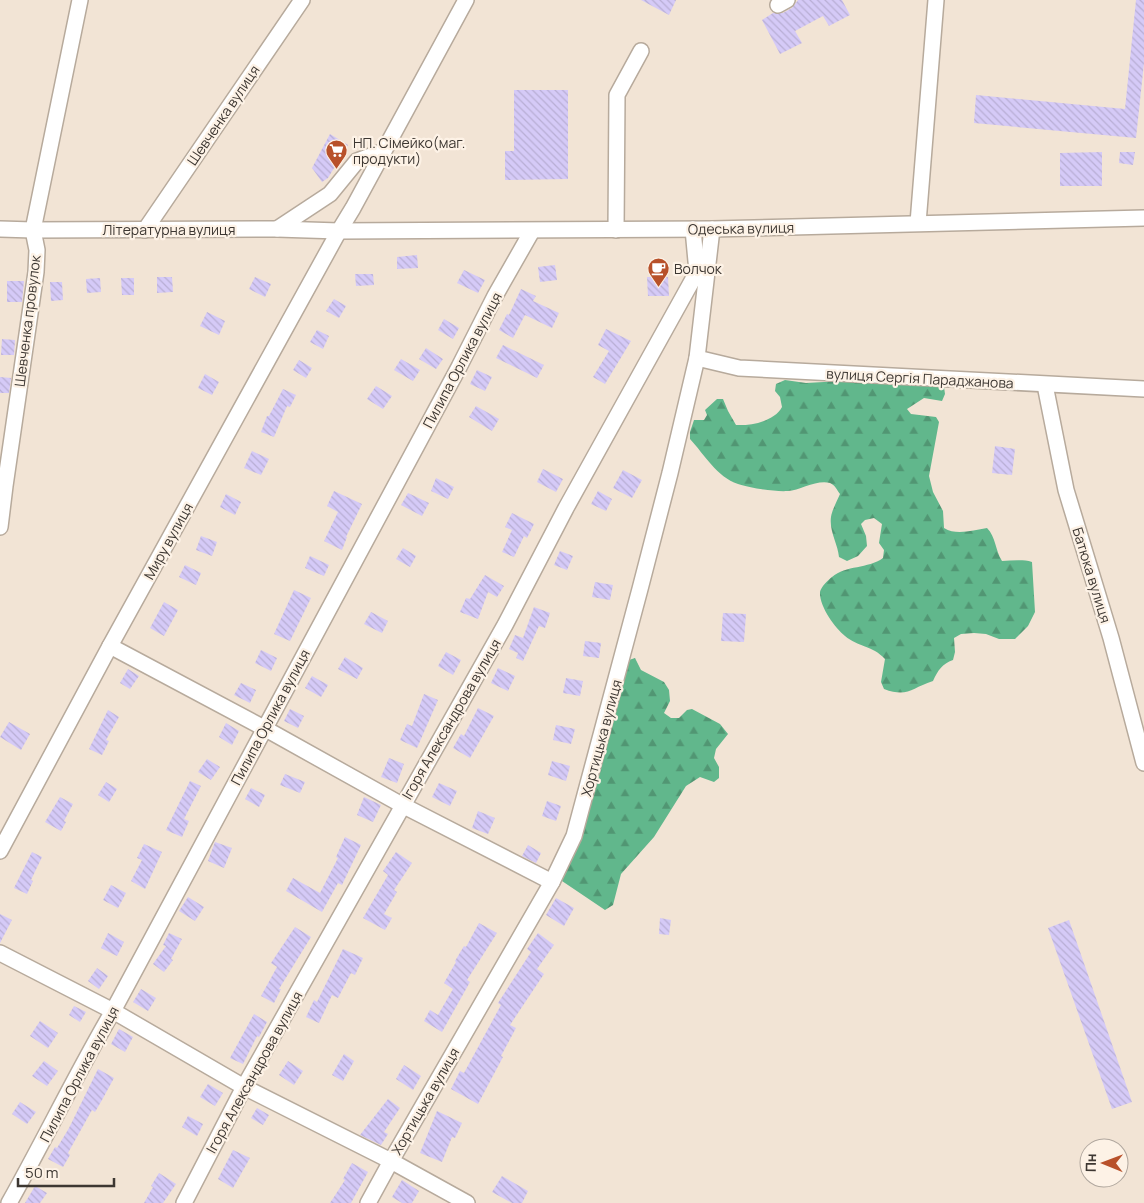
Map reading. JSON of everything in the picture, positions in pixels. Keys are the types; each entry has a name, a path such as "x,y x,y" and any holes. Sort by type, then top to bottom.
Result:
{"street":[{"name":"Шевченка провулок","path":"0,527 4,486 36,272 37,250 33,230 80,0"},
{"name":"Шевченка вулиця","path":"144,230 302,0"},
{"name":"Миру вулиця","path":"0,851 110,646 384,152 466,0"},
{"path":"918,223 936,0"},
{"path":"616,230 617,95 641,51"},
{"path":"277,229 330,194 356,160 384,152"},
{"name":"Одеська вулиця","path":"339,232 712,229 1144,218"},
{"name":"Літературна вулиця","path":"0,229 277,229 339,232"},
{"name":"Ігоря Александрова вулиця","path":"184,1203 244,1087 504,625 566,508 698,272 693,229"},
{"name":"Хортицька вулиця","path":"368,1203 552,882 574,836 640,589 697,358 712,229"},
{"name":"Пилипа Орлика вулиця","path":"9,1203 445,392 494,296 532,231"},
{"name":"вулиця Сергія Параджанова","path":"697,358 739,368 1144,389"},
{"name":"Батюка вулиця","path":"1045,385 1066,490 1111,638 1144,763"},
{"path":"110,646 264,728 402,805 552,882"},
{"path":"0,953 113,1011 244,1087 391,1161 467,1203"}],"green space":[{"path":"785,380 806,383 860,380 939,385 944,387 945,394 942,401 924,398 907,409 911,414 936,417 939,422 929,476 933,492 943,511 944,528 960,532 987,528 992,535 1002,561 1021,560 1032,562 1035,612 1028,626 1015,639 999,639 986,634 961,634 954,638 955,652 953,660 941,668 933,681 899,693 884,689 881,682 885,659 875,651 850,640 841,632 832,622 820,598 822,588 838,573 871,564 883,558 884,550 879,543 882,524 874,518 865,520 861,524 866,536 867,546 858,556 847,561 839,557 831,527 833,508 840,494 833,485 820,482 783,491 738,484 730,481 717,471 690,439 694,420 704,420 707,415 705,410 717,399 723,399 736,425 762,422 774,416 782,407 780,397 775,391 776,384"},
{"path":"635,658 641,670 664,682 669,690 670,701 664,713 671,718 679,718 687,710 692,709 720,724 728,734 716,749 714,758 719,767 719,778 714,782 700,777 686,786 654,837 621,874 613,905 605,910 562,881 560,874 623,669 629,660"}],"building":[{"path":"641,0 676,0 669,15"},
{"path":"798,0 842,0 850,15 829,26 823,16 795,31 802,43 780,54 762,20 773,13 783,13 792,8"},
{"path":"1136,0 1144,0 1144,63 1136,138 974,123 976,95 1125,109"},
{"path":"514,90 568,90 568,179 505,180 505,151 514,151"},
{"path":"330,134 348,145 328,178 322,182 312,168"},
{"path":"1102,152 1102,186 1060,186 1060,153"},
{"path":"1120,152 1135,152 1133,165 1119,163"},
{"path":"417,255 418,268 397,269 397,257"},
{"path":"555,265 557,280 540,282 538,267"},
{"path":"464,270 485,280 478,293 457,283"},
{"path":"355,274 373,274 374,285 356,286"},
{"path":"157,277 172,277 173,292 157,293"},
{"path":"255,277 271,284 265,297 249,289"},
{"name":"Волчок","path":"647,277 668,277 669,296 648,296"},
{"path":"100,278 101,292 87,293 86,279"},
{"path":"121,278 134,278 134,295 122,295"},
{"path":"7,281 24,281 22,302 7,302"},
{"path":"50,282 62,282 63,300 51,301"},
{"path":"521,289 536,296 533,301 559,313 552,328 525,315 513,338 499,330 507,314 509,315"},
{"path":"334,299 346,306 339,318 326,311"},
{"path":"207,312 225,321 219,335 200,326"},
{"path":"444,319 459,328 453,339 438,330"},
{"path":"606,329 631,341 605,384 593,377 609,351 598,345"},
{"path":"317,330 329,336 323,349 310,342"},
{"path":"2,339 15,340 14,355 1,355"},
{"path":"503,345 544,365 537,378 496,358"},
{"path":"426,348 443,359 436,369 419,359"},
{"path":"401,359 420,370 413,381 394,370"},
{"path":"299,360 312,368 306,378 293,370"},
{"path":"477,370 492,377 485,391 470,384"},
{"path":"205,374 219,382 212,395 198,388"},
{"path":"0,377 11,378 9,393 0,393"},
{"path":"376,386 392,396 383,409 367,399"},
{"path":"283,389 296,395 290,407 287,406 274,437 261,432 267,416 269,416"},
{"path":"476,406 499,419 492,431 469,417"},
{"path":"995,446 1015,449 1012,475 992,473"},
{"path":"252,451 269,459 261,475 244,468"},
{"path":"543,469 563,479 556,492 537,482"},
{"path":"623,470 642,480 632,498 613,488"},
{"path":"436,478 454,487 448,499 431,491"},
{"path":"334,491 362,504 346,537 342,550 324,541 338,512 327,506"},
{"path":"598,491 612,499 606,511 591,504"},
{"path":"408,493 429,503 422,516 401,505"},
{"path":"226,494 241,502 235,515 220,507"},
{"path":"512,513 534,524 527,538 524,536 514,557 502,552 512,530 505,527"},
{"path":"201,536 217,542 212,556 196,550"},
{"path":"403,548 416,556 410,567 396,559"},
{"path":"560,551 573,556 567,570 554,565"},
{"path":"310,556 329,565 324,576 305,568"},
{"path":"185,565 201,573 196,585 179,577"},
{"path":"485,575 504,586 497,597 488,592 478,619 460,612 466,598 470,599"},
{"path":"595,582 613,585 610,600 592,597"},
{"path":"294,590 311,598 290,641 274,634"},
{"path":"164,602 178,610 164,636 150,628"},
{"path":"534,607 550,613 545,628 539,626 523,661 516,658 518,653 509,649 515,635 523,638"},
{"path":"371,612 388,621 382,633 364,624"},
{"path":"723,613 746,614 744,642 721,641"},
{"path":"585,641 601,643 599,658 583,656"},
{"path":"261,650 277,658 271,671 255,663"},
{"path":"446,652 461,660 453,675 438,666"},
{"path":"345,657 363,668 357,679 338,669"},
{"path":"498,668 515,676 508,691 491,683"},
{"path":"128,669 139,676 130,689 120,683"},
{"path":"312,676 328,685 321,697 305,688"},
{"path":"566,678 583,681 580,696 563,693"},
{"path":"241,683 256,690 250,703 234,695"},
{"path":"424,694 438,700 417,748 400,740 407,724 412,726"},
{"path":"478,708 494,716 470,758 453,748 461,734 464,736"},
{"path":"290,709 304,716 298,728 284,721"},
{"path":"108,710 119,717 106,740 109,741 102,755 89,749"},
{"path":"9,722 30,734 21,750 0,737"},
{"path":"226,723 239,731 232,745 219,737"},
{"path":"556,725 575,729 571,744 553,740"},
{"path":"389,758 404,764 397,783 381,777"},
{"path":"207,759 220,767 211,780 198,772"},
{"path":"552,761 570,766 566,781 548,775"},
{"path":"285,774 305,782 300,793 280,785"},
{"path":"190,781 201,786 184,819 189,821 182,837 166,830"},
{"path":"106,782 117,789 109,802 98,795"},
{"path":"439,783 457,791 450,806 432,797"},
{"path":"251,788 265,795 259,807 245,799"},
{"path":"60,797 73,804 61,831 45,822"},
{"path":"364,797 381,805 373,822 357,815"},
{"path":"547,801 561,806 556,821 542,816"},
{"path":"478,811 495,818 488,834 472,828"},
{"path":"345,837 361,845 342,885 338,883 322,912 286,891 293,878 320,893 338,858 336,857"},
{"path":"215,842 232,848 224,868 208,861"},
{"path":"144,844 162,852 145,889 131,881 142,860 137,858"},
{"path":"528,845 541,853 536,863 522,856"},
{"path":"32,852 42,857 31,880 33,881 27,894 14,888"},
{"path":"396,852 412,863 394,890 397,892 384,914 392,918 385,930 363,918 388,875 383,871"},
{"path":"111,885 126,893 118,908 103,900"},
{"path":"188,897 204,907 195,921 179,911"},
{"path":"556,898 574,908 564,926 546,915"},
{"path":"0,914 12,920 0,943"},
{"path":"660,918 671,920 669,935 659,934"},
{"path":"1069,920 1132,1102 1112,1109 1048,928"},
{"path":"479,923 497,933 467,980 470,982 442,1032 424,1021 430,1010 438,1015 453,989 444,983 455,961 464,946 466,947"},
{"path":"295,927 311,937 279,989 281,989 274,1003 261,996 277,967 271,963"},
{"path":"108,933 124,942 117,956 101,948"},
{"path":"169,933 182,939 171,959 173,960 164,972 153,964 166,946 163,945"},
{"path":"538,933 554,945 537,969 544,974 510,1025 516,1028 478,1104 451,1089 460,1071 464,1073 501,1005 498,1003 531,952 527,949"},
{"path":"343,949 363,958 355,975 351,973 338,998 332,995 319,1023 306,1017 314,1000 317,1002"},
{"path":"97,968 108,976 99,989 88,981"},
{"path":"141,989 156,998 148,1011 133,1002"},
{"path":"74,1006 86,1012 80,1022 69,1015"},
{"path":"254,1014 267,1022 259,1037 257,1036 243,1064 230,1058"},
{"path":"40,1021 58,1033 48,1048 30,1036"},
{"path":"119,1029 133,1037 125,1052 111,1044"},
{"path":"344,1054 354,1061 343,1081 332,1075"},
{"path":"44,1061 58,1071 47,1086 32,1076"},
{"path":"288,1061 303,1071 294,1085 279,1075"},
{"path":"404,1065 421,1076 413,1090 396,1079"},
{"path":"98,1069 114,1078 95,1112 92,1110 68,1153 70,1155 63,1167 48,1159 69,1128"},
{"path":"208,1084 223,1093 215,1106 200,1097"},
{"path":"388,1099 400,1108 384,1132 388,1134 381,1145 360,1135"},
{"path":"20,1102 36,1112 27,1124 12,1114"},
{"path":"257,1108 269,1115 263,1125 251,1118"},
{"path":"437,1111 462,1123 455,1138 452,1137 442,1162 420,1153"},
{"path":"188,1116 203,1124 197,1136 182,1127"},
{"path":"233,1150 250,1158 233,1188 218,1179"},
{"path":"352,1163 368,1172 351,1203 330,1203 345,1180 343,1179"},
{"path":"159,1173 176,1184 163,1203 144,1203 153,1187 151,1186"},
{"path":"502,1176 528,1191 522,1203 512,1203 492,1192"},
{"path":"402,1180 419,1191 412,1203 402,1203 392,1197"},
{"path":"35,1186 47,1193 40,1203 25,1203"}],"place":[{"name":"НП. Сімейко(маг. продукти)","path":"337,169"},
{"name":"Волчок","path":"658,287"}]}
